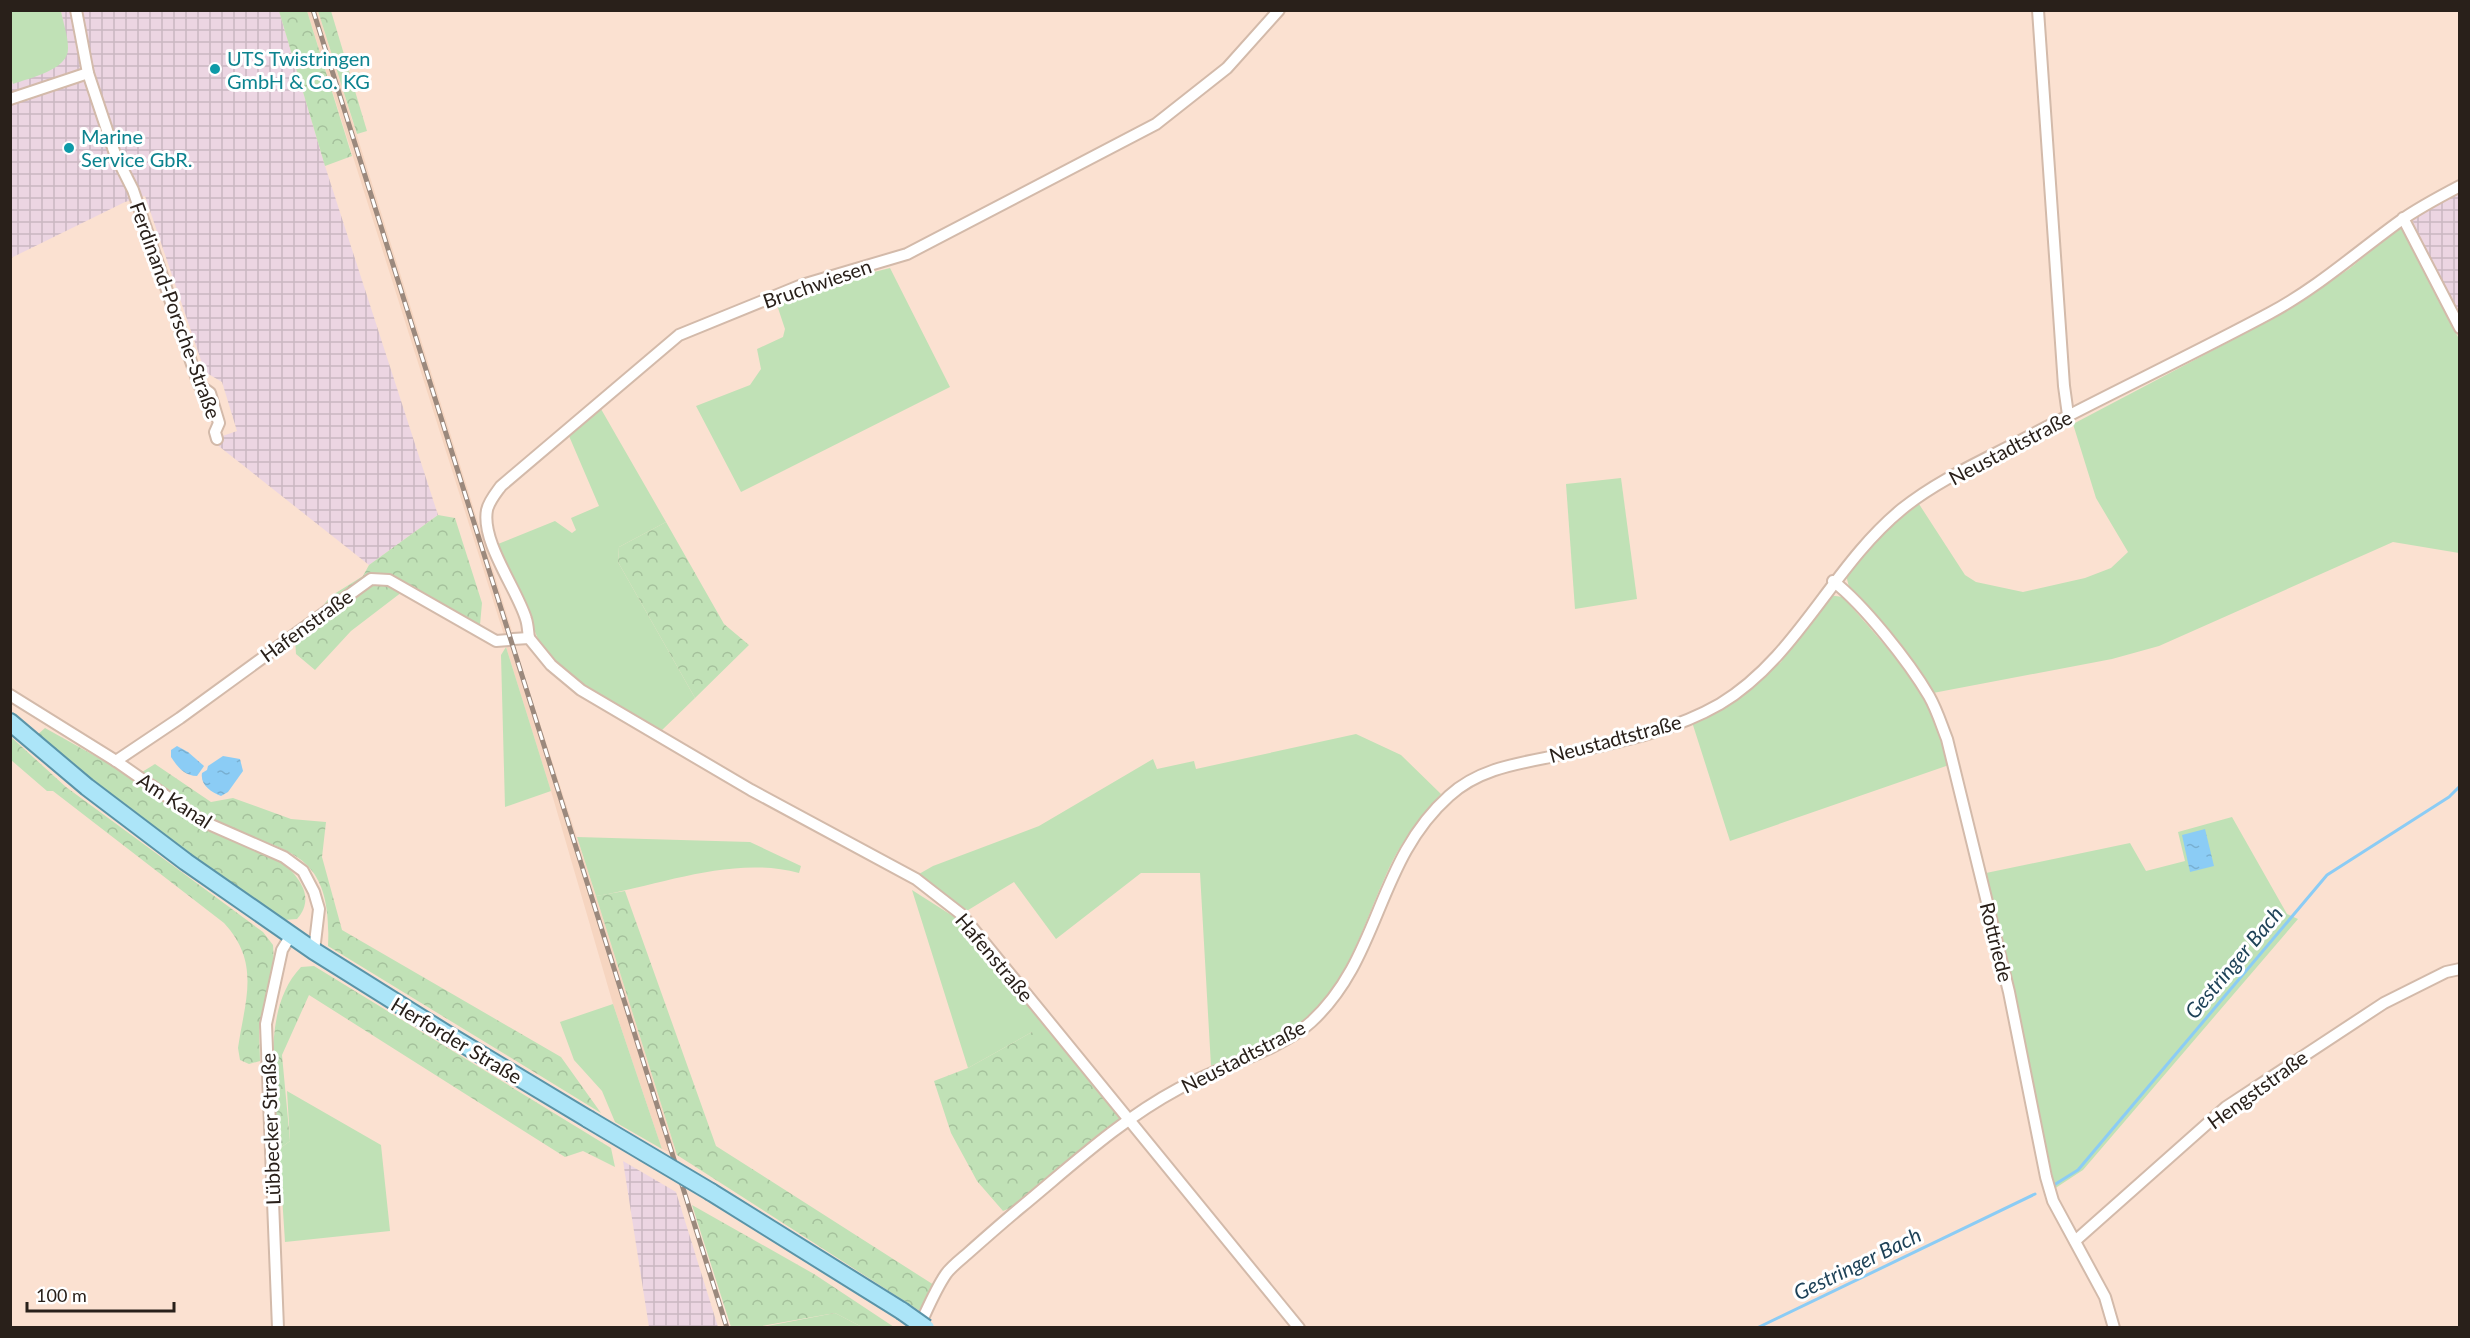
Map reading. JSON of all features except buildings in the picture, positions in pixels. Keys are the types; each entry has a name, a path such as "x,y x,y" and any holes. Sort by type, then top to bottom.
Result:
{"main road":[{"name":"Herforder Straße","path":"10,722 87,787 186,862 314,951 445,1034 711,1192 926,1328"}],"street":[{"name":"Ferdinand-Porsche-Straße","path":"76,10 88,73 115,154 134,190 199,385 210,393 219,423 215,432 217,439"},
{"name":"Bruchwiesen","path":"529,638 526,619 505,576 492,542 487,520 487,509 492,498 501,486 679,335 802,285 907,254 1156,124 1227,68 1279,10"},
{"path":"2038,10 2064,386 2068,415"},
{"path":"10,99 88,73"},
{"name":"Neustadtstraße","path":"918,1328 947,1272 1002,1223 1128,1119 1179,1089 1282,1041 1308,1025 1341,990 1359,956 1399,860 1418,828 1451,793 1473,779 1498,768 1650,733 1719,704 1749,683 1787,645 1833,581 1872,536 1921,495 2068,415 2278,309 2342,266 2403,218 2460,186"},
{"path":"2403,218 2460,328"},
{"name":"Hafenstraße","path":"116,761 180,718 371,579 389,580 496,641 529,638 551,665 581,690 751,790 916,879 961,914 1299,1328"},
{"name":"Rottriede","path":"1833,581 1844,590 1892,645 1928,695 1939,715 1947,739 2009,992 2046,1177 2053,1201 2105,1297 2114,1328"},
{"name":"Am Kanal","path":"10,695 116,761 202,821 284,857 303,872 314,892 319,909 314,951"},
{"name":"Lübbecker Straße","path":"278,1328 266,1024 282,950 291,934"},
{"name":"Hengststraße","path":"2075,1241 2226,1107 2384,1003 2446,972 2460,969"}],"shaded area":[{"path":"61,11 279,11 325,166 438,515 369,565 211,440 237,431 222,382 205,372 145,196 125,202 11,258 10,74 13,84 68,48"},
{"path":"307,11 318,11 512,631 504,635"},
{"path":"2459,192 2459,315 2412,220"},
{"path":"514,644 677,1155 662,1149 613,1004 506,647"},
{"path":"623,1161 676,1192 718,1327 649,1327"}],"green space":[{"path":"11,10 61,11 68,48 67,56 55,67 38,76 13,84 10,74"},
{"path":"279,11 307,11 352,156 325,166"},
{"path":"318,11 331,11 367,131 357,134"},
{"path":"2403,225 2459,339 2459,553 2393,542 2159,646 2112,659 1933,693 1893,639 1850,591 1846,575 1876,538 1919,504 1965,575 1976,582 2023,592 2085,578 2111,568 2128,552 2096,498 2073,424 2278,316 2349,269"},
{"path":"890,268 950,387 741,492 696,406 750,385 761,369 757,349 783,337 785,329 776,302 818,286"},
{"path":"601,409 666,522 619,547 618,562 695,698 660,732 581,685 553,662 541,646 498,544 555,521 572,533 576,530 571,518 599,506 569,436"},
{"path":"1621,478 1637,599 1575,609 1566,484"},
{"path":"438,515 455,518 482,603 480,625 470,633 402,592 351,631 315,670 296,654 295,639 331,596 363,576 369,565"},
{"path":"666,522 724,624 749,645 695,698 618,562 619,547"},
{"path":"1828,595 1843,597 1896,658 1921,692 1940,724 1949,765 1730,841 1692,722 1727,707 1781,662"},
{"path":"506,647 551,791 505,807 501,655"},
{"path":"45,728 280,859 293,872 302,887 305,894 303,911 297,919 284,920 119,804 36,736"},
{"path":"1356,734 1401,755 1441,794 1398,851 1346,966 1321,1004 1306,1020 1285,1034 1211,1066 1200,873 1141,873 1056,939 1014,882 965,912 919,874 933,866 1039,826 1153,759 1157,769 1194,761 1196,769"},
{"path":"11,737 66,787 263,932 273,945 274,964 259,1030 260,1061 249,1064 240,1060 238,1048 246,998 247,967 236,938 224,923 53,791 47,791 11,760"},
{"path":"155,764 211,802 233,798 291,819 326,822 322,857 342,930 561,1057 601,1113 328,946 327,912 321,887 311,869 296,856 232,830 190,808 142,772"},
{"path":"2232,817 2287,914 2298,919 2083,1170 2054,1189 1986,873 2130,843 2146,871 2185,861 2178,832"},
{"path":"577,837 750,842 801,866 799,873 774,868 723,869 596,896"},
{"path":"912,890 956,918 1053,1032 1032,1032 968,1068"},
{"path":"625,891 716,1146 934,1285 920,1311 677,1155 596,896"},
{"path":"314,966 611,1148 615,1167 583,1151 565,1157 309,995 282,1055 290,1141 279,1149 273,1054 279,1006 288,985 301,967"},
{"path":"613,1004 662,1149 615,1122 602,1091 574,1060 560,1022"},
{"path":"1032,1032 1053,1032 1125,1119 1018,1205 1003,1211 977,1181 951,1133 934,1081 968,1068"},
{"path":"287,1091 381,1145 390,1231 285,1242 279,1149 290,1141"},
{"path":"692,1205 814,1274 894,1327 862,1327 835,1313 757,1327 731,1327"},
{"path":"835,1313 862,1327 757,1328"}],"water":[{"path":"177,746 204,766 197,776 192,776 178,767 171,757 171,750"},
{"path":"223,756 240,759 243,771 228,792 221,796 204,784 202,773"},
{"path":"2205,829 2214,866 2190,872 2182,835"}],"waterway":[{"name":"Gestringer Bach","path":"2054,1185 2078,1170 2327,875 2449,797 2460,786"},
{"name":"Gestringer Bach","path":"1757,1328 2035,1194"}],"railway":[{"path":"313,10 727,1328"}],"place":[{"name":"UTS Twistringen GmbH & Co. KG","path":"215,69"},
{"name":"Marine Service GbR.","path":"69,148"}]}
